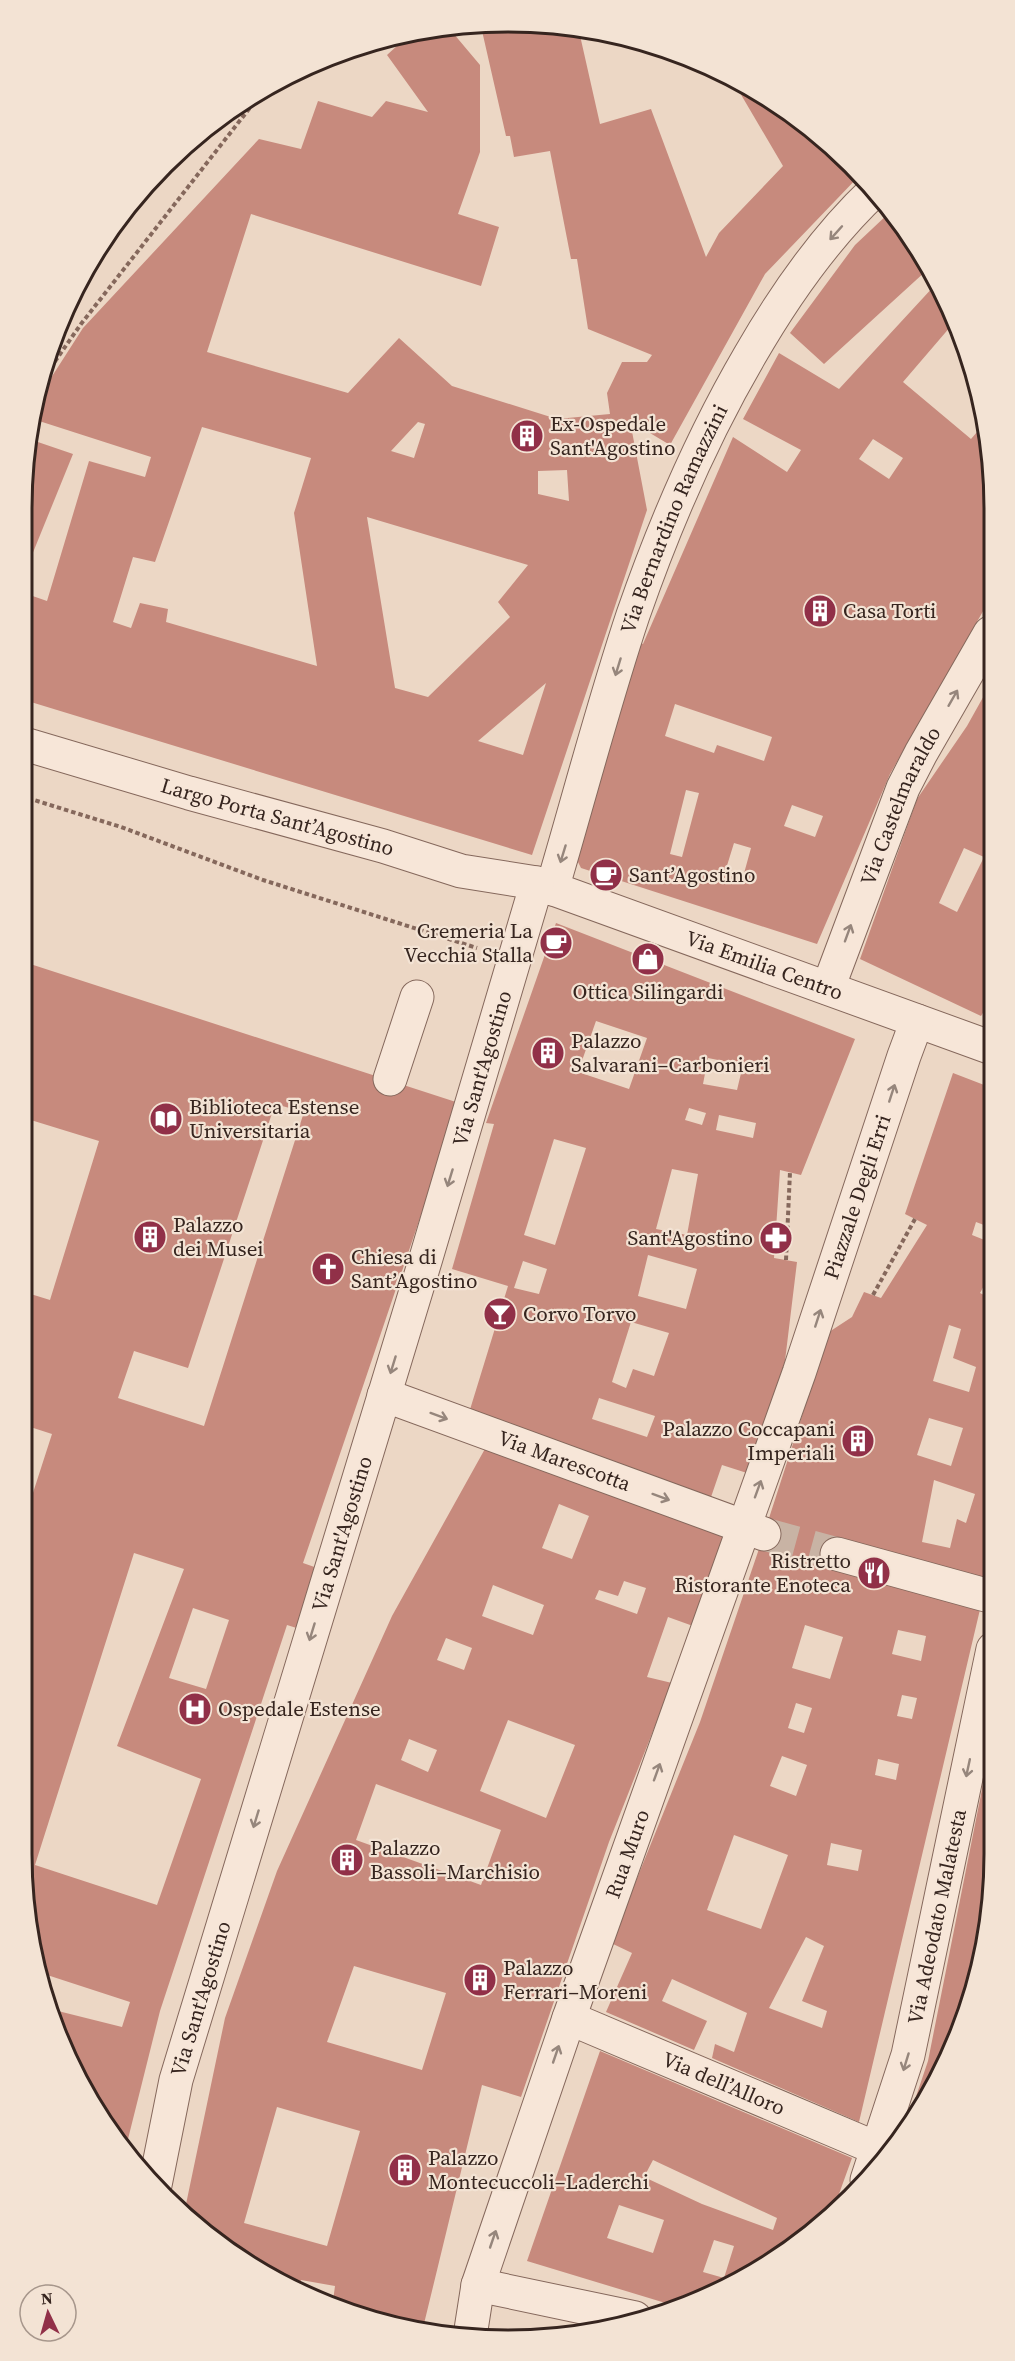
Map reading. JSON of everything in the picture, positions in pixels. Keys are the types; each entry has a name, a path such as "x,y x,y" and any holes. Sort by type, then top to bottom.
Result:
{"street":[{"name":"Via Bernardino Ramazzini","path":"545,886 633,616 670,518 698,455 732,385 797,280 868,198"},
{"name":"Via Castelmaraldo","path":"828,988 903,788 984,643"},
{"name":"Largo Porta Sant’Agostino","path":"32,746 189,793 383,846 461,871 545,886"},
{"name":"Via Sant'Agostino","path":"157,2175 176,2080 515,960 545,886"},
{"name":"Via Emilia Centro","path":"545,886 984,1045"},
{"path":"390,1079 417,997"},
{"name":"Piazzale Degli Erri","path":"799,1373 917,1021"},
{"name":"Rua Muro","path":"471,2328 478,2285 569,2018 754,1531 799,1373"},
{"name":"Via Marescotta","path":"384,1395 754,1531"},
{"path":"837,1554 984,1595"},
{"name":"Via Adeodato Malatesta","path":"877,2153 908,2055 984,1692"},
{"name":"Via dell’Alloro","path":"569,2018 878,2149"},
{"path":"478,2285 621,2315"}],"path":[{"path":"55,362 81,324 250,108"},
{"path":"32,799 121,826 263,880 515,960"},
{"path":"786,1260 790,1172"},
{"path":"873,1295 915,1219"}],"building":[{"name":"Ex-Ospedale Sant'Agostino","path":"482,33 539,33 570,36 581,38 600,124 651,109 706,257 719,233 783,166 739,92 797,130 854,182 765,274 670,445 630,421 647,510 532,855 32,702 32,596 47,601 89,461 145,477 151,457 40,421 49,381 83,328 259,139 301,149 318,101 372,117 386,101 428,112 387,55 398,45 455,35 480,65 480,152 458,214 499,227 481,286 251,214 207,352 348,393 399,338 452,386 557,419 610,414 607,393 622,362 647,362 652,355 588,329 577,259 571,259 550,151 514,157 510,136 506,136","holes":["418,422 425,424 414,458 391,451","202,427 311,458 294,513 317,666 166,622 168,609 140,603 131,628 113,622 133,557 155,562","567,470 569,501 538,494 538,471","367,517 528,565 498,602 510,617 428,697 395,688","546,683 523,755 478,741"]},
{"path":"884,217 922,274 824,364 790,333 855,245"},
{"path":"930,290 948,329 903,382 971,439 977,432 982,476 984,610 890,774 817,944 581,868 572,850 636,641 643,644 733,437 787,472 801,450 743,419 779,353 839,389","holes":["873,439 903,458 889,479 859,459","675,704 772,737 764,761 717,745 714,753 665,736","686,790 699,793 682,857 670,854","792,805 823,816 815,837 784,826","734,843 751,848 743,877 725,872"]},
{"path":"37,442 73,454 32,555 33,476"},
{"path":"984,696 984,857 984,1011 981,1016 860,959 917,799 967,726","holes":["964,848 984,857 957,912 939,903"]},
{"path":"556,923 855,1039 801,1175 780,1170 774,1258 797,1262 784,1369 747,1473 722,1465 710,1500 468,1416 508,1286 452,1269 494,1124 486,1123","holes":["596,1021 647,1038 629,1089 578,1072","708,1058 743,1065 737,1090 703,1084","689,1108 706,1113 702,1125 685,1120","719,1115 756,1123 753,1138 716,1130","554,1139 586,1148 555,1245 524,1235","672,1169 698,1174 687,1235 656,1229","648,1255 697,1269 686,1309 638,1296","523,1261 547,1269 539,1294 514,1288","631,1322 669,1333 654,1376 633,1369 626,1388 612,1382","599,1398 655,1416 647,1437 592,1419"]},
{"path":"32,965 459,1103 303,1563 323,1570 303,1630 287,1625 160,2011 128,2140 95,2092 59,2011 122,2027 130,2002 48,1975 36,1916 32,1854 32,1496 52,1434 32,1428 32,1294 50,1300 99,1141 32,1120","holes":["275,1104 304,1112 204,1426 118,1398 134,1351 188,1368","134,1553 184,1569 117,1746 201,1779 157,1905 35,1865","193,1608 229,1620 206,1689 169,1678"]},
{"path":"953,1073 984,1085 984,1225 976,1222 972,1235 984,1240 984,1286 980,1293 984,1295 984,1599 859,2122 712,2058 715,2044 734,2052 747,2013 672,1979 662,2001 707,2021 694,2050 606,2012 632,1953 611,1943 700,1722 829,1332 852,1317 864,1292 881,1298 927,1225 905,1214","holes":["949,1325 961,1329 953,1358 976,1367 969,1392 933,1381","929,1418 963,1428 951,1466 917,1455","934,1480 975,1494 966,1523 957,1519 950,1548 922,1542","805,1625 843,1637 830,1679 792,1668","898,1630 926,1636 921,1661 892,1654","902,1695 917,1698 912,1719 897,1716","796,1703 812,1708 804,1733 788,1728","782,1756 807,1765 796,1796 770,1786","878,1759 899,1764 896,1780 875,1775","734,1835 788,1855 761,1929 707,1910","831,1843 862,1850 858,1871 827,1865","806,1937 824,1946 802,2001 827,2011 822,2028 769,2008"]},
{"path":"486,1447 728,1538 693,1626 668,1617 647,1677 672,1683 609,1842 521,2097 482,2085 425,2322 384,2313 334,2296 335,2286 297,2280 243,2249 186,2204 225,2018 277,1871 392,1616","holes":["559,1504 589,1516 572,1559 542,1548","624,1581 646,1588 637,1614 595,1599 599,1590 618,1596","493,1585 544,1605 533,1635 482,1616","446,1638 472,1648 464,1670 437,1660","508,1720 575,1745 546,1818 480,1791","409,1739 437,1750 428,1772 401,1760","376,1784 501,1830 481,1885 356,1840","354,1966 446,1993 422,2070 327,2042","277,2107 360,2131 327,2246 244,2223"]},
{"path":"984,1779 984,1854 974,1946 958,2007 947,2036 915,2100 928,2061"},
{"path":"600,2051 852,2158 839,2195 797,2231 745,2266 724,2277 734,2246 714,2240 703,2272 723,2278 664,2303 527,2261","holes":["653,2160 777,2218 773,2230 702,2204 644,2177","619,2205 664,2220 653,2253 607,2238"]}],"tunnel":[{"path":"764,1534 837,1554"}],"place":[{"name":"Ex-Ospedale Sant'Agostino","path":"527,436"},
{"name":"Casa Torti","path":"820,611"},
{"name":"Sant’Agostino","path":"606,875"},
{"name":"Cremeria La Vecchia Stalla","path":"556,943"},
{"name":"Ottica Silingardi","path":"648,959"},
{"name":"Palazzo Salvarani–Carbonieri","path":"548,1053"},
{"name":"Biblioteca Estense Universitaria","path":"166,1119"},
{"name":"Palazzo dei Musei","path":"150,1237"},
{"name":"Sant'Agostino","path":"776,1238"},
{"name":"Chiesa di Sant’Agostino","path":"328,1269"},
{"name":"Corvo Torvo","path":"500,1314"},
{"name":"Palazzo Coccapani Imperiali","path":"858,1441"},
{"name":"Ristretto Ristorante Enoteca","path":"874,1573"},
{"name":"Ospedale Estense","path":"195,1709"},
{"name":"Palazzo Bassoli–Marchisio","path":"347,1860"},
{"name":"Palazzo Ferrari–Moreni","path":"480,1980"},
{"name":"Palazzo Montecuccoli–Laderchi","path":"405,2170"}]}
